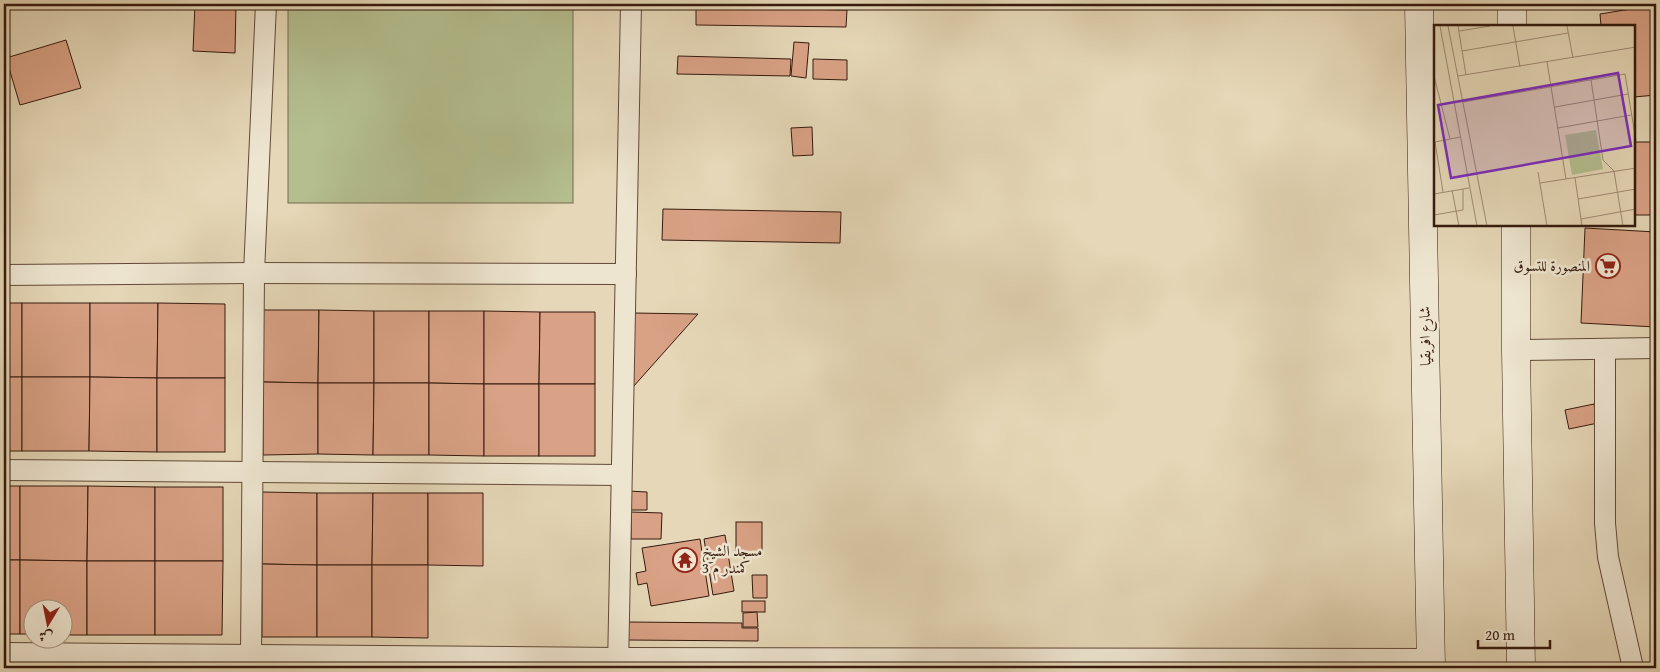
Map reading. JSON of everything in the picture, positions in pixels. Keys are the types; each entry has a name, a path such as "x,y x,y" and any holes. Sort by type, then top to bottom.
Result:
{"street":[{"path":"251,654 254,273 266,4"},
{"path":"618,663 631,4"},
{"name":"شارع افريقيا","path":"1419,4 1428,88 1431,664"},
{"path":"1512,4 1512,25"},
{"path":"1516,226 1521,668"},
{"path":"4,275 254,273 626,274"},
{"path":"1516,350 1656,348"},
{"path":"1605,350 1605,523 1608,558 1633,668"},
{"path":"4,470 621,475"},
{"path":"4,653 251,654 618,663 1431,664"}],"green space":[{"path":"288,4 573,4 573,203 288,203"}],"building":[{"path":"195,4 236,4 235,53 193,51"},
{"path":"1656,5 1656,95 1635,97 1635,25 1601,25 1600,14"},
{"path":"696,7 847,10 846,27 696,25"},
{"path":"66,40 81,88 20,105 6,58"},
{"path":"794,42 809,43 806,78 791,76"},
{"path":"678,56 791,59 790,76 677,74"},
{"path":"813,59 847,60 847,80 813,79"},
{"path":"812,127 813,155 793,156 791,128"},
{"path":"1635,142 1656,142 1656,215 1635,215"},
{"path":"663,209 841,212 840,243 662,240"},
{"path":"1585,228 1656,232 1656,327 1581,323"},
{"path":"4,303 22,303 22,377 4,377"},
{"path":"22,303 90,303 90,377 22,377"},
{"path":"90,303 158,303 157,378 90,377"},
{"path":"158,303 225,304 225,378 157,378"},
{"path":"263,310 319,310 318,383 263,382"},
{"path":"319,310 374,311 374,383 318,383"},
{"path":"374,311 429,311 429,383 374,383"},
{"path":"429,311 484,311 484,384 429,383"},
{"path":"484,311 540,312 539,384 484,384"},
{"path":"540,312 595,312 595,384 539,384"},
{"path":"633,313 698,314 633,387"},
{"path":"4,377 22,377 22,451 4,451"},
{"path":"22,377 90,377 89,451 22,451"},
{"path":"90,377 157,378 157,452 89,451"},
{"path":"157,378 225,378 225,452 157,452"},
{"path":"263,382 318,383 318,454 263,455"},
{"path":"318,383 374,383 373,455 318,454"},
{"path":"374,383 429,383 429,455 373,455"},
{"path":"429,383 484,384 484,456 429,455"},
{"path":"484,384 539,384 539,456 484,456"},
{"path":"539,384 595,384 595,456 539,456"},
{"path":"1594,404 1598,423 1569,429 1565,410"},
{"path":"4,486 20,486 20,560 4,560"},
{"path":"20,486 88,486 87,561 20,560"},
{"path":"88,486 155,487 155,561 87,561"},
{"path":"155,487 223,487 223,561 155,561"},
{"path":"628,491 647,492 647,510 628,510"},
{"path":"262,492 317,493 317,565 262,564"},
{"path":"317,493 373,493 372,565 317,565"},
{"path":"373,493 428,493 428,565 372,565"},
{"path":"428,493 483,493 483,566 428,565"},
{"path":"631,512 662,513 661,539 631,539"},
{"path":"736,522 762,522 762,556 736,556"},
{"path":"725,535 734,591 713,595 704,539"},
{"path":"700,539 709,596 651,606 647,583 638,585 636,573 646,571 642,548"},
{"path":"4,560 20,560 20,634 4,634"},
{"path":"20,560 87,561 87,635 72,635 72,600 22,600 22,634 20,634"},
{"path":"87,561 155,561 155,635 87,635"},
{"path":"155,561 223,561 222,635 155,635"},
{"path":"262,564 317,565 317,637 262,637"},
{"path":"317,565 372,565 372,637 317,637"},
{"path":"372,565 428,565 428,638 372,637"},
{"path":"752,575 767,575 767,598 753,598"},
{"path":"742,601 765,601 765,612 742,612"},
{"path":"757,612 758,627 743,627 743,613"},
{"path":"627,622 742,623 742,628 758,628 758,641 627,640"}],"place":[{"name":"المنصورة للتسوق","path":"1608,266"},
{"name":"مسجد الشيخ كمندر م 3","path":"685,560"}]}
